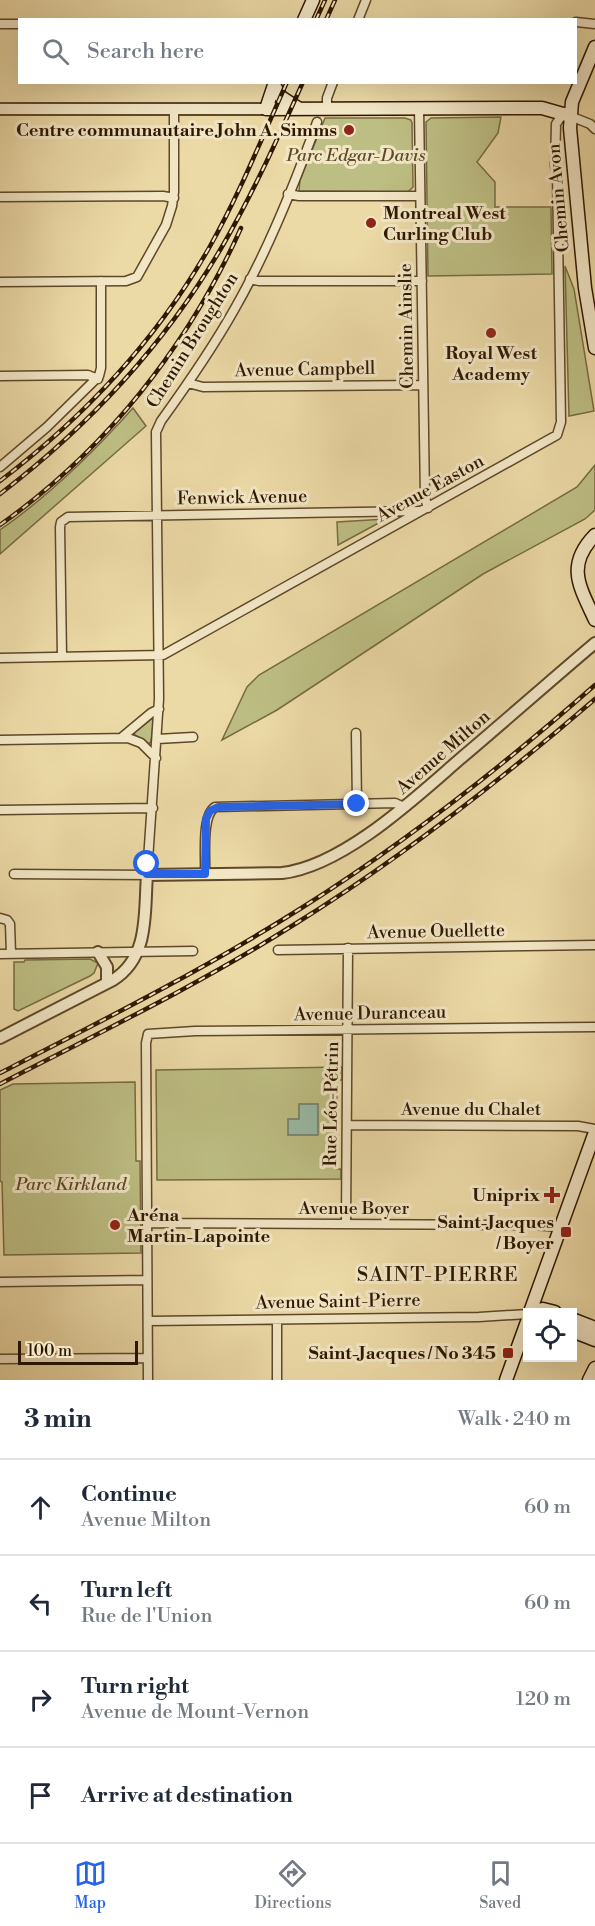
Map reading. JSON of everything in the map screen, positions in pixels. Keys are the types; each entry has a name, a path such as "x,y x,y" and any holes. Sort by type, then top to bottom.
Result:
{"main road":[{"path":"305,18 313,0"},
{"name":"Chemin Avon","path":"594,50 567,115 586,296 595,348"},
{"path":"275,84 281,97 298,108"},
{"path":"275,84 266,109 542,108 567,115"},
{"path":"595,535 584,548 576,570 595,620"},
{"path":"580,557 595,545"},
{"path":"532,1308 595,1130"},
{"path":"577,1321 595,1328"},
{"path":"577,1333 595,1340"},
{"path":"506,1380 523,1334"},
{"path":"589,1380 595,1368"}],"street":[{"path":"358,18 366,0"},
{"path":"577,22 595,24"},
{"path":"0,24 18,24"},
{"path":"327,108 327,98 332,84"},
{"name":"Chemin Ainslie","path":"419,108 425,510"},
{"path":"0,109 266,109"},
{"path":"0,282 135,279 166,225 174,198 174,109"},
{"path":"567,115 590,124 595,129"},
{"name":"Avenue Easton","path":"0,657 159,655 557,435 560,430 556,124 567,115"},
{"name":"Chemin Broughton","path":"147,874 159,709 156,432 160,421 188,383 225,325 250,279 317,122"},
{"path":"288,194 298,196 420,196"},
{"path":"0,196 163,196 174,198"},
{"path":"250,279 259,281 422,281"},
{"path":"0,467 98,379 101,368 101,281"},
{"path":"0,376 88,375 98,379"},
{"name":"Avenue Campbell","path":"188,383 203,387 423,385"},
{"name":"Fenwick Avenue","path":"62,657 60,524 71,516 425,510"},
{"name":"Avenue Milton","path":"14,874 282,873 309,868 342,851 404,807 595,643"},
{"path":"121,738 153,711 159,709"},
{"path":"356,734 357,804"},
{"path":"157,739 192,736"},
{"path":"0,740 121,738 137,740 156,758"},
{"path":"205,874 206,819 210,811 222,806 395,803 404,807"},
{"path":"0,810 153,808"},
{"path":"0,1038 125,971 138,952 142,936 147,874"},
{"path":"0,918 7,920 10,924 11,954"},
{"name":"Avenue Ouellette","path":"278,950 595,945"},
{"name":"Rue Léo-Pétrin","path":"346,1224 348,948"},
{"path":"0,954 193,951"},
{"path":"98,952 107,967 106,983"},
{"name":"Avenue Duranceau","path":"148,1223 147,1035 154,1032 595,1027"},
{"name":"Avenue du Chalet","path":"347,1125 578,1126 595,1130"},
{"path":"148,1223 148,1380"},
{"name":"Avenue Boyer","path":"148,1223 544,1225 560,1227"},
{"path":"0,1282 147,1280"},
{"name":"Avenue Saint-Pierre","path":"148,1321 523,1315"},
{"path":"277,1320 278,1380"},
{"path":"0,1359 148,1358"}],"green space":[{"path":"501,117 498,133 477,162 495,182 495,207 551,207 552,274 428,276 426,122 431,118"},
{"name":"Parc Edgar-Davis","path":"325,118 405,118 411,120 413,187 408,192 299,191 300,180"},
{"path":"565,266 574,289 594,411 569,416"},
{"path":"133,408 146,426 0,554 0,530 70,473"},
{"path":"595,465 595,510 585,519 483,574 277,710 222,740 247,687 259,675 577,487"},
{"path":"386,519 338,545 337,522"},
{"path":"154,717 151,741 149,744 134,733"},
{"path":"90,959 98,963 94,973 90,976 18,1011 14,1009 14,962"},
{"name":"Parc Kirkland","path":"342,1067 342,1080 337,1080 336,1169 341,1169 341,1179 157,1180 156,1070"},
{"name":"Parc Kirkland","path":"135,1082 136,1161 140,1161 141,1253 4,1255 2,1182 0,1181 0,1090 13,1084"}],"shaded area":[{"path":"299,1104 318,1104 318,1135 288,1135 288,1119 299,1119"}],"railway":[{"path":"317,18 325,0"},
{"path":"327,18 335,0"},
{"path":"0,481 31,457 89,404 142,345 166,314 220,228 286,84"},
{"path":"0,494 33,468 95,411 124,381 177,316 234,225 265,165 302,84"},
{"path":"0,525 39,496 75,464 140,393 196,314 241,228"},
{"path":"0,1073 191,973 303,907 379,856 453,802 595,685"},
{"path":"0,1084 186,988 334,899 449,818 595,699"}],"place":[{"name":"Centre communautaire John A. Simms","path":"349,130"},
{"name":"Montreal West Curling Club","path":"371,223"},
{"name":"Royal West Academy","path":"491,333"},
{"name":"Uniprix","path":"552,1195"},
{"name":"Aréna Martin-Lapointe","path":"115,1225"},
{"name":"Saint-Jacques / Boyer","path":"566,1232"},
{"name":"Saint-Jacques / No 345","path":"508,1353"}],"district":[{"name":"SAINT-PIERRE","path":"438,1274"}],"route":[{"path":"147,864 147,874 205,874 206,819 213,808 357,804"}]}
